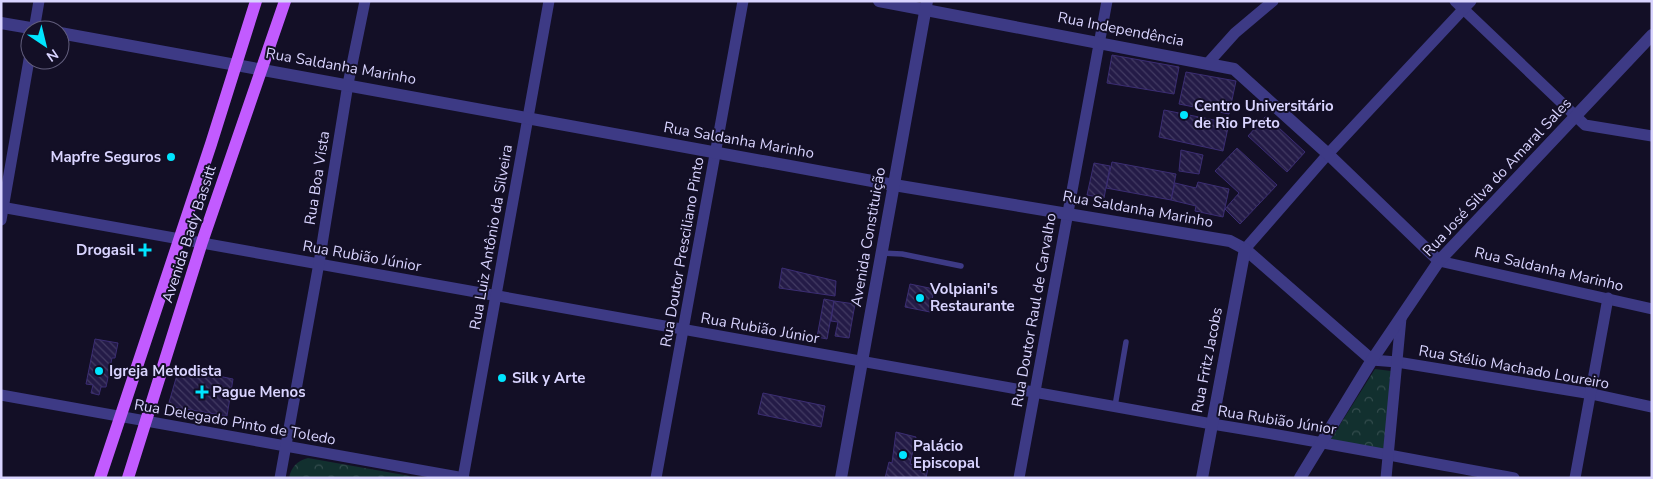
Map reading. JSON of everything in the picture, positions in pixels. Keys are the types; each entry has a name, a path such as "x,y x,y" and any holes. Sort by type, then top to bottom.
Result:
{"main road":[{"name":"Avenida Bady Bassitt","path":"100,478 119,416 211,144 256,1"},
{"name":"Avenida Bady Bassitt","path":"128,478 202,242 264,69 285,1"}],"street":[{"path":"38,20 39,1"},
{"name":"Rua Boa Vista","path":"280,478 319,263 348,84 365,1"},
{"name":"Rua Luiz Antônio da Silveira","path":"463,478 549,1"},
{"name":"Rua Doutor Presciliano Pinto","path":"656,478 742,1"},
{"name":"Rua Independência","path":"879,1 926,5 1100,42 1209,62 1234,69 1328,154 1439,261"},
{"name":"Rua Doutor Raul de Carvalho","path":"1019,478 1107,1"},
{"path":"1209,62 1235,33 1273,1"},
{"path":"1245,249 1463,4 1574,116 1585,124 1652,136"},
{"name":"Avenida Constituição","path":"841,478 926,5"},
{"path":"1,23 20,27"},
{"name":"Rua Saldanha Marinho","path":"70,35 235,63 894,185 1230,241 1245,249 1372,360"},
{"name":"Rua José Silva do Amaral Sales","path":"1300,478 1372,360 1439,261 1652,35"},
{"path":"1,220 27,70"},
{"name":"Rua Rubião Júnior","path":"2,207 1212,424 1322,441 1390,456 1514,478"},
{"name":"Rua Fritz Jacobs","path":"1202,478 1245,249"},
{"name":"Rua Saldanha Marinho","path":"1439,261 1652,309"},
{"path":"1575,478 1592,394 1608,298"},
{"path":"1386,478 1390,456 1401,318"},
{"name":"Rua Stélio Machado Loureiro","path":"1372,360 1397,362 1592,394 1652,407"},
{"name":"Rua Delegado Pinto de Toledo","path":"1,395 463,478"}],"lane":[{"path":"881,253 902,254 961,266"},
{"path":"1115,406 1126,342"}],"green space":[{"path":"1375,369 1391,371 1386,452 1331,439"},
{"path":"308,458 421,478 289,478 295,465"}],"building":[{"path":"1112,55 1179,67 1174,94 1107,83"},
{"path":"1186,72 1236,81 1229,114 1179,104"},
{"path":"1164,110 1229,123 1223,151 1159,137"},
{"path":"1266,116 1305,152 1287,172 1248,136"},
{"path":"1237,148 1277,185 1240,224 1225,209 1239,193 1215,171"},
{"path":"1181,150 1203,155 1199,174 1179,171"},
{"path":"1112,162 1176,174 1171,200 1106,188"},
{"path":"1094,163 1110,166 1104,198 1087,195"},
{"path":"1198,182 1229,189 1223,217 1195,211 1196,206 1171,200 1175,183 1196,188"},
{"path":"782,268 836,281 835,296 779,288"},
{"name":"Volpiani's Restaurante","path":"910,284 934,289 930,312 905,307"},
{"path":"824,299 834,301 827,339 817,337"},
{"path":"834,301 855,304 849,338 835,336 838,322 831,321"},
{"name":"Igreja Metodista","path":"95,339 118,343 115,358 112,358 106,387 101,387 99,395 91,393 93,385 86,384"},
{"name":"Pague Menos","path":"179,368 233,379 227,416 168,406"},
{"path":"763,393 825,406 821,427 758,414"},
{"name":"Palácio Episcopal","path":"896,432 916,437 910,464 928,468 926,478 885,478 889,462 892,463"}],"place":[{"name":"Centro Universitário de Rio Preto","path":"1184,115"},
{"name":"Mapfre Seguros","path":"171,157"},
{"name":"Drogasil","path":"145,250"},
{"name":"Volpiani's Restaurante","path":"920,298"},
{"name":"Igreja Metodista","path":"99,371"},
{"name":"Silk y Arte","path":"502,378"},
{"name":"Pague Menos","path":"202,392"},
{"name":"Palácio Episcopal","path":"903,455"}]}
